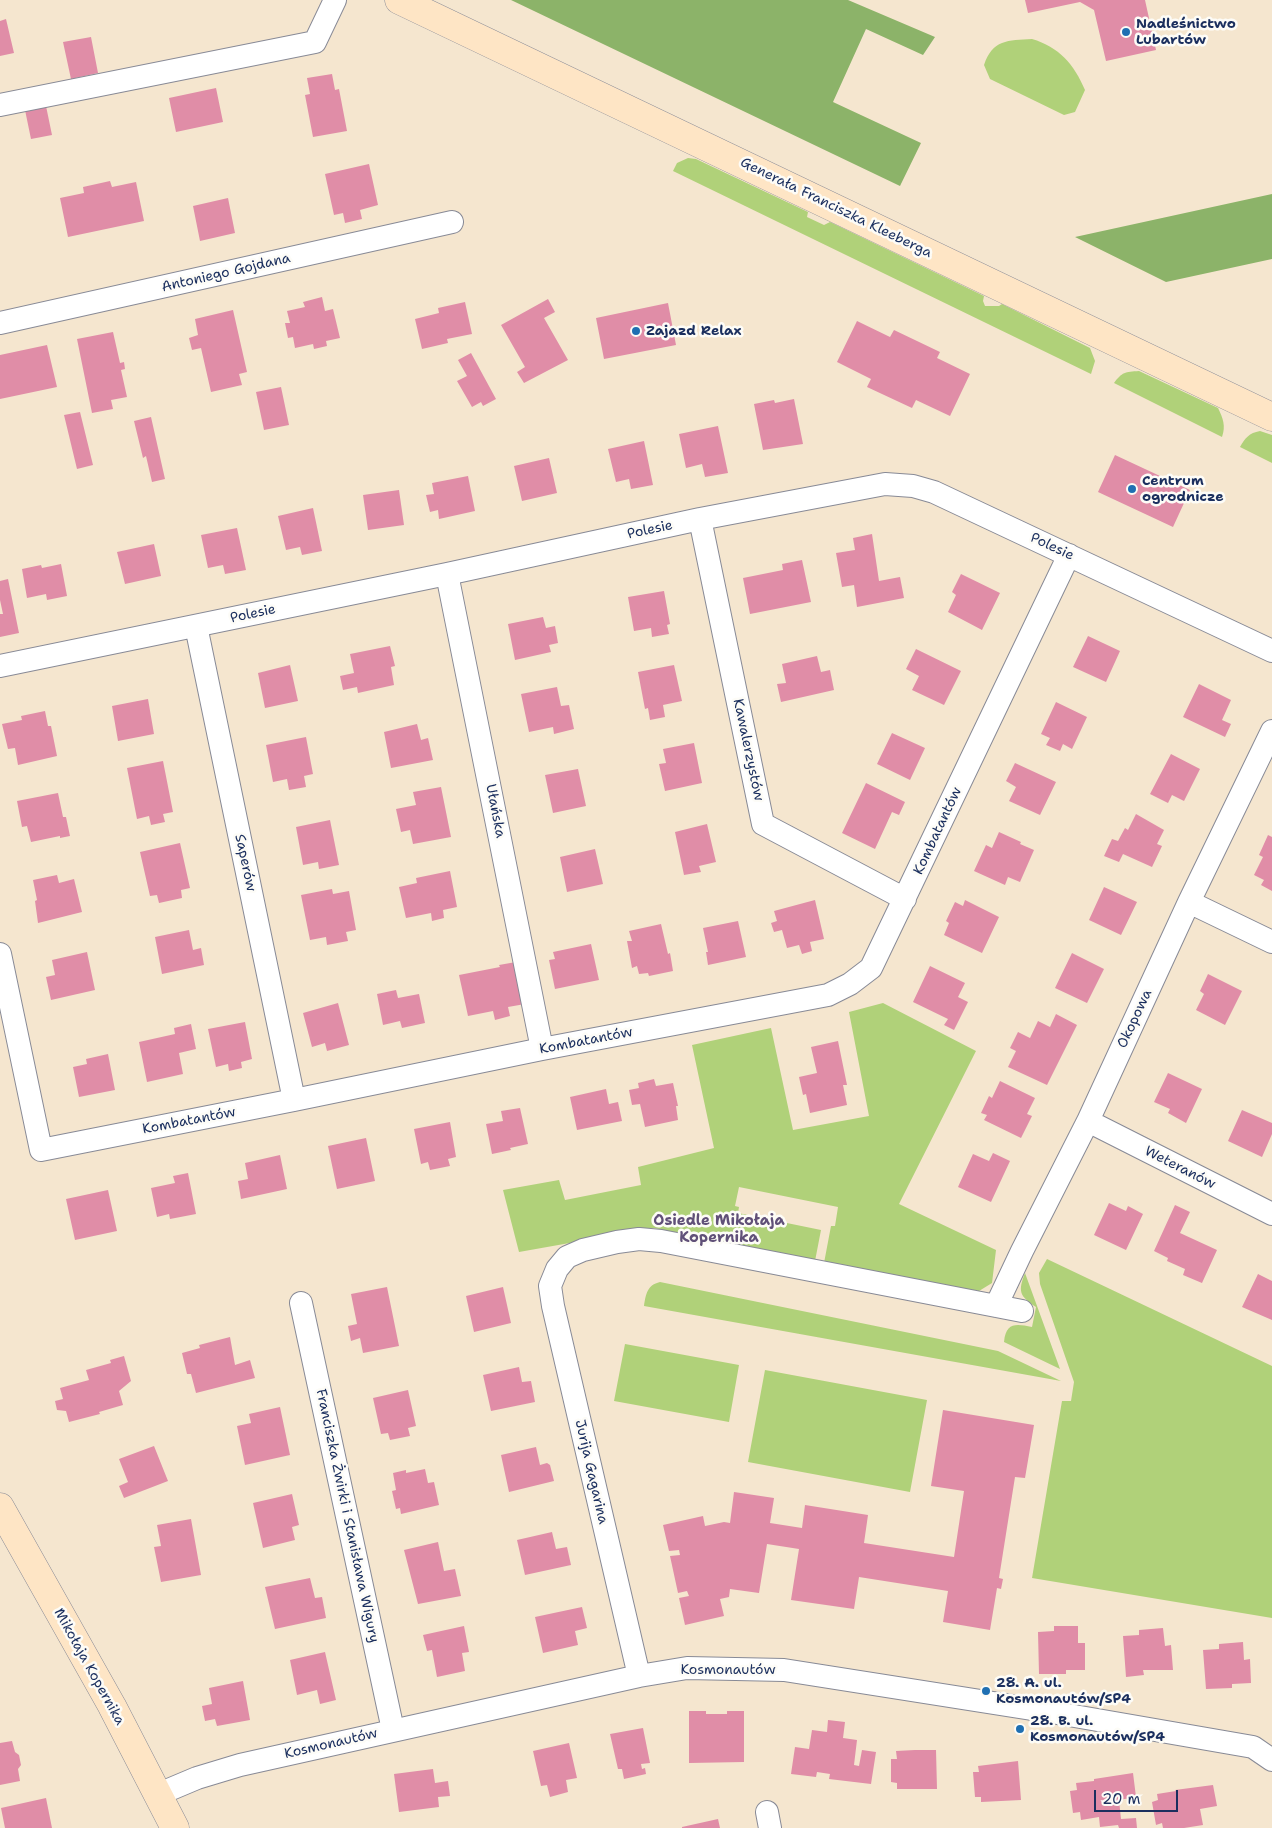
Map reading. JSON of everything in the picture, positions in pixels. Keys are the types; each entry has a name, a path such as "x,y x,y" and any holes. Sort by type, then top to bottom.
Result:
{"main road":[{"name":"Generała Franciszka Kleeberga","path":"399,0 1272,417"},
{"name":"Mikołaja Kopernika","path":"0,1508 112,1706 175,1828"}],"street":[{"path":"0,105 314,42 336,0"},
{"name":"Antoniego Gojdana","path":"0,323 452,222"},
{"name":"Polesie","path":"0,666 447,574 700,519 885,484 919,487 934,492 1272,651"},
{"name":"Kawalerzystów","path":"700,519 763,824 905,898"},
{"name":"Kombatantów","path":"0,954 41,1150 542,1049 828,995 850,984 871,968 1069,555"},
{"name":"Ułańska","path":"447,574 542,1049"},
{"name":"Saperów","path":"196,626 294,1100"},
{"name":"Okopowa","path":"996,1306 1088,1121 1189,902 1272,731"},
{"path":"1189,902 1272,942"},
{"name":"Weteranów","path":"1088,1121 1272,1214"},
{"name":"Jurija Gagarina","path":"639,1676 553,1306 550,1286 557,1269 567,1257 583,1250 639,1238 996,1306"},
{"name":"Franciszka Żwirki i Stanisława Wigury","path":"301,1303 394,1730"},
{"path":"996,1306 1022,1311"},
{"name":"Kosmonautów","path":"159,1794 197,1778 240,1765 639,1676 687,1668 784,1670 1057,1713 1253,1747 1272,1760"}],"green space":[{"path":"511,0 848,0 935,37 923,55 866,29 833,102 921,143 900,186"},
{"path":"1032,39 1042,42 1058,52 1076,72 1085,90 1075,112 1064,115 990,79 984,65 987,57 996,46 1008,41"},
{"path":"688,158 696,159 808,212 807,217 824,225 830,222 984,296 985,306 999,306 1002,304 1090,348 1095,361 1091,374 673,171 677,163"},
{"path":"1272,194 1272,259 1166,282 1075,237"},
{"path":"1139,371 1218,408 1224,429 1222,437 1114,383 1124,373"},
{"path":"1260,431 1272,435 1272,463 1240,447 1248,436"},
{"path":"883,1003 976,1051 899,1204 996,1250 992,1283 979,1291 824,1263 831,1226 835,1226 838,1207 739,1187 735,1206 739,1207 738,1213 821,1230 815,1261 654,1228 519,1252 503,1190 559,1180 565,1200 641,1185 638,1167 714,1148 692,1045 771,1028 793,1130 869,1116 849,1012"},
{"path":"1047,1259 1272,1366 1272,1618 1032,1578 1062,1401 1071,1401 1074,1382 1040,1284 1039,1273"},
{"path":"1025,1273 1060,1369 1004,1342 1007,1331 1013,1326 1032,1327 1036,1307 1026,1300 1022,1293 1021,1284"},
{"path":"660,1282 998,1351 1061,1381 644,1306 652,1285"},
{"path":"625,1344 739,1365 729,1422 614,1401"},
{"path":"765,1370 927,1400 910,1492 748,1462"}],"building":[{"name":"Nadleśnictwo Lubartów","path":"1025,0 1145,0 1156,50 1106,61 1094,10 1080,2 1028,13"},
{"path":"6,19 14,53 0,56 0,21"},
{"path":"91,37 98,73 71,79 63,42"},
{"path":"332,74 335,90 339,89 347,131 313,137 305,95 310,94 307,78"},
{"path":"216,88 223,122 176,132 169,98"},
{"path":"46,106 52,135 31,139 25,110"},
{"path":"369,164 378,205 360,210 362,219 345,223 343,213 334,215 325,174"},
{"path":"110,181 112,187 136,182 144,221 68,237 60,198 84,193 83,187"},
{"path":"228,198 235,233 200,241 193,206"},
{"path":"322,297 325,311 333,309 340,338 326,341 327,346 314,349 313,344 295,348 293,337 288,338 285,323 290,323 287,311 305,307 303,302"},
{"path":"548,299 555,312 544,318 568,360 524,383 517,372 525,367 501,325"},
{"path":"465,302 472,334 447,339 448,343 422,349 415,319 439,313 438,308"},
{"name":"Zajazd Relax","path":"668,303 676,345 604,359 596,318"},
{"path":"233,310 247,372 239,374 242,385 211,392 201,348 192,350 189,338 198,335 195,319"},
{"path":"857,321 890,337 894,330 940,352 937,358 970,374 950,416 916,400 912,408 867,387 871,379 837,362"},
{"path":"113,332 120,363 124,362 125,369 121,370 127,397 111,400 113,409 92,413 77,339"},
{"path":"47,345 57,387 0,399 0,355"},
{"path":"471,353 496,399 483,406 481,402 472,407 457,381 467,376 458,360"},
{"path":"281,387 289,425 264,430 256,392"},
{"path":"794,399 803,444 763,450 754,404 774,400 775,403"},
{"path":"80,412 93,465 77,469 64,415"},
{"path":"151,417 165,479 152,482 146,456 143,458 134,421"},
{"path":"718,426 728,473 705,477 702,464 686,468 679,434"},
{"path":"644,441 653,485 631,489 629,479 616,482 608,449"},
{"path":"1115,455 1190,490 1173,527 1098,492"},
{"path":"549,458 557,493 522,501 514,466"},
{"path":"468,476 475,511 439,519 438,510 430,512 426,495 434,494 432,483"},
{"path":"399,490 404,525 368,530 363,495"},
{"path":"313,508 322,551 302,555 300,547 286,550 278,516"},
{"path":"237,528 246,570 225,574 223,565 208,568 201,535"},
{"path":"872,534 879,581 900,577 904,598 857,607 854,585 842,587 836,553 855,550 853,538"},
{"path":"154,544 161,576 125,584 117,552"},
{"path":"802,560 811,602 750,614 743,578 783,570 782,564"},
{"path":"61,564 67,596 47,600 46,594 27,598 22,569 41,565 42,568"},
{"path":"961,574 1000,593 982,630 948,612 956,595 952,592"},
{"path":"8,579 19,633 0,637 0,614 3,614 0,600 0,581"},
{"path":"664,591 670,624 667,625 669,634 652,637 651,628 634,631 628,597"},
{"path":"543,617 546,628 555,626 558,643 549,645 551,652 515,660 508,624"},
{"path":"1088,636 1120,651 1106,682 1073,667"},
{"path":"390,646 395,666 391,667 394,685 358,693 357,687 343,690 340,676 354,673 350,654"},
{"path":"916,649 961,671 944,705 912,690 919,676 906,669"},
{"path":"817,656 821,672 830,670 834,690 781,702 777,684 786,683 782,664"},
{"path":"290,665 298,701 265,708 258,673"},
{"path":"674,665 682,701 663,705 665,717 650,720 648,708 645,709 638,672"},
{"path":"1199,684 1231,700 1222,720 1231,724 1225,737 1183,717"},
{"path":"557,687 561,706 569,705 574,729 554,734 553,727 529,732 521,694"},
{"path":"148,699 154,734 118,741 112,706"},
{"path":"1056,702 1087,717 1072,749 1063,744 1060,751 1046,745 1050,738 1041,734"},
{"path":"45,711 48,726 51,726 57,756 18,765 15,748 8,749 2,724 22,720 21,716"},
{"path":"417,724 421,740 428,738 433,760 391,768 384,732"},
{"path":"892,733 925,748 910,780 877,764"},
{"path":"306,737 313,774 304,776 306,787 289,790 287,779 273,782 266,745"},
{"path":"694,743 702,783 665,791 659,764 666,763 663,749"},
{"path":"1171,754 1200,769 1184,801 1172,795 1168,803 1150,794"},
{"path":"163,761 173,812 163,814 165,822 151,825 149,816 137,819 127,768"},
{"path":"1015,763 1056,782 1040,815 1009,801 1016,787 1006,781"},
{"path":"578,769 586,806 553,813 545,775"},
{"path":"866,783 905,802 899,815 892,812 875,849 842,833"},
{"path":"441,787 451,837 413,844 410,830 401,832 396,809 416,805 413,792"},
{"path":"58,793 63,817 66,817 70,836 60,838 60,836 31,842 27,826 22,827 17,801"},
{"path":"1136,814 1164,830 1157,844 1162,846 1152,867 1123,854 1119,862 1104,856 1112,839 1118,841 1125,828 1128,830"},
{"path":"330,820 339,865 319,869 318,862 303,865 296,827"},
{"path":"707,824 716,862 699,866 701,872 684,875 675,832"},
{"path":"999,832 1034,850 1020,882 1008,877 1005,885 974,871 986,845 992,848"},
{"path":"1268,835 1272,837 1272,891 1261,885 1264,880 1254,875 1263,857 1259,855"},
{"path":"180,843 190,888 181,890 182,898 159,903 157,895 150,896 140,852"},
{"path":"595,849 603,884 567,892 560,857"},
{"path":"450,871 457,907 443,910 444,918 432,921 431,913 406,918 399,887 417,883 416,878"},
{"path":"57,875 59,883 74,879 82,912 38,923 35,901 37,900 33,880"},
{"path":"1104,887 1137,902 1121,935 1089,920"},
{"path":"332,889 333,894 349,891 356,930 346,932 348,941 327,945 326,937 310,940 301,895"},
{"path":"815,900 824,939 810,942 812,951 802,954 799,945 787,948 782,930 774,932 771,923 777,921 774,911"},
{"path":"965,900 999,917 982,953 944,935 949,923 946,921 955,902 963,906"},
{"path":"738,921 746,957 708,965 706,952 708,952 703,928"},
{"path":"661,924 668,954 670,953 673,971 649,976 648,973 639,974 637,966 632,968 627,941 632,941 629,931"},
{"path":"189,930 193,950 201,948 204,965 162,974 155,937"},
{"path":"591,944 599,980 555,989 549,960 555,959 553,952"},
{"path":"87,952 95,990 51,1000 46,977 55,975 52,960"},
{"path":"1072,953 1104,969 1087,1003 1055,988"},
{"path":"516,962 525,1004 508,1007 510,1016 495,1020 493,1011 468,1016 459,975"},
{"path":"930,966 965,983 958,997 968,1002 954,1030 944,1025 948,1019 913,1002"},
{"path":"1208,974 1242,991 1225,1025 1196,1010 1204,994 1200,991"},
{"path":"396,990 398,998 419,994 425,1023 402,1028 400,1021 383,1025 377,994"},
{"path":"338,1003 349,1045 327,1051 325,1043 312,1047 303,1013"},
{"path":"1056,1014 1077,1025 1047,1085 1008,1067 1016,1051 1010,1048 1018,1032 1030,1038 1038,1021 1050,1027"},
{"path":"245,1022 252,1059 241,1062 242,1068 229,1071 228,1064 216,1067 208,1029"},
{"path":"191,1024 196,1049 179,1053 183,1074 147,1082 139,1042 175,1034 174,1028"},
{"path":"838,1041 847,1085 843,1085 847,1105 810,1113 806,1094 803,1095 799,1077 817,1073 811,1047"},
{"path":"108,1054 115,1090 79,1097 73,1067 87,1064 86,1059"},
{"path":"1168,1073 1202,1089 1186,1123 1168,1113 1170,1109 1154,1102"},
{"path":"654,1079 656,1086 673,1083 678,1106 676,1106 678,1120 645,1127 640,1104 632,1105 629,1090 639,1088 638,1083"},
{"path":"1000,1081 1035,1098 1027,1114 1032,1116 1021,1138 984,1120 987,1115 981,1113 989,1096 992,1098"},
{"path":"606,1089 609,1104 618,1102 622,1121 577,1130 570,1097"},
{"path":"520,1108 528,1144 492,1154 486,1124 503,1121 501,1111"},
{"path":"1242,1110 1272,1123 1272,1134 1262,1157 1228,1141"},
{"path":"450,1122 456,1157 448,1159 450,1166 430,1170 428,1162 421,1164 414,1129"},
{"path":"366,1138 375,1181 337,1189 328,1146"},
{"path":"993,1153 1010,1161 991,1202 958,1187 973,1154 989,1161"},
{"path":"280,1155 287,1189 241,1199 238,1181 248,1179 245,1163"},
{"path":"188,1173 196,1214 170,1219 169,1214 157,1217 151,1188 175,1183 173,1176"},
{"path":"108,1190 117,1231 75,1240 66,1199"},
{"path":"1109,1203 1126,1211 1128,1206 1143,1214 1126,1250 1094,1235"},
{"path":"1175,1205 1190,1212 1180,1233 1217,1250 1202,1283 1183,1275 1185,1269 1167,1261 1168,1258 1154,1251"},
{"path":"1258,1274 1272,1281 1272,1320 1242,1307"},
{"path":"387,1287 399,1346 363,1353 360,1338 351,1341 348,1326 357,1324 351,1294"},
{"path":"503,1287 511,1323 474,1332 466,1296"},
{"path":"230,1337 235,1365 250,1360 255,1378 196,1393 191,1374 187,1374 182,1353 200,1348 199,1345"},
{"path":"124,1356 131,1381 119,1391 123,1405 99,1412 100,1414 69,1422 66,1411 57,1410 55,1401 63,1399 60,1388 89,1380 86,1370 111,1363 110,1360"},
{"path":"519,1367 522,1382 531,1381 535,1402 491,1411 483,1375"},
{"path":"408,1390 416,1426 408,1428 410,1436 390,1440 388,1433 381,1434 373,1398"},
{"path":"280,1407 290,1455 245,1465 237,1426 251,1423 249,1414"},
{"path":"943,1410 1034,1425 1025,1478 1015,1477 999,1578 1003,1579 1001,1589 997,1588 990,1630 943,1622 948,1591 859,1577 854,1609 791,1600 799,1549 767,1544 759,1593 730,1589 729,1597 720,1599 724,1616 685,1625 679,1598 689,1596 687,1591 678,1593 670,1556 680,1555 679,1550 669,1551 663,1525 703,1516 705,1526 724,1522 730,1523 734,1492 774,1498 770,1523 802,1528 805,1505 868,1515 864,1543 954,1557 964,1491 931,1486"},
{"path":"154,1446 168,1481 124,1498 119,1486 128,1482 119,1459"},
{"path":"536,1447 540,1465 547,1463 550,1465 554,1481 509,1492 501,1455"},
{"path":"425,1469 428,1483 434,1482 439,1505 401,1514 400,1508 396,1509 392,1491 396,1490 393,1473 406,1470 406,1473"},
{"path":"292,1494 299,1525 292,1527 295,1540 263,1548 253,1503"},
{"path":"191,1519 201,1575 161,1582 154,1547 161,1546 157,1525"},
{"path":"552,1532 556,1549 567,1547 571,1565 525,1575 517,1540"},
{"path":"438,1542 444,1571 455,1569 461,1596 418,1604 404,1550"},
{"path":"310,1578 315,1598 322,1597 326,1618 275,1629 265,1587"},
{"path":"582,1607 587,1628 575,1631 578,1645 543,1653 535,1617"},
{"path":"464,1626 469,1652 462,1653 465,1671 437,1677 432,1650 427,1651 423,1635"},
{"path":"1054,1626 1078,1626 1078,1643 1085,1643 1085,1670 1066,1670 1066,1674 1039,1674 1038,1632 1054,1631"},
{"path":"1163,1628 1165,1646 1171,1645 1173,1670 1143,1670 1144,1675 1126,1677 1123,1636 1139,1635 1139,1630"},
{"path":"1243,1642 1244,1660 1250,1659 1251,1683 1232,1684 1232,1688 1206,1689 1203,1650 1219,1649 1219,1644"},
{"path":"325,1652 336,1700 320,1704 317,1690 297,1695 290,1660"},
{"path":"243,1681 250,1720 217,1726 215,1719 205,1721 202,1706 212,1704 209,1688"},
{"path":"689,1711 706,1711 706,1714 727,1714 727,1711 744,1711 744,1762 689,1763"},
{"path":"828,1720 845,1722 843,1738 857,1740 854,1765 859,1766 862,1750 876,1752 871,1784 829,1779 830,1774 817,1772 816,1777 791,1774 795,1747 809,1749 812,1730 827,1732"},
{"path":"643,1728 650,1763 641,1764 642,1769 645,1768 646,1774 624,1779 622,1769 618,1769 610,1734"},
{"path":"12,1741 15,1752 19,1755 21,1765 18,1769 20,1781 0,1785 0,1743"},
{"path":"569,1743 577,1778 566,1780 568,1792 550,1797 547,1785 541,1786 533,1751"},
{"path":"936,1750 937,1789 897,1789 897,1783 891,1782 891,1759 897,1759 896,1751"},
{"path":"1018,1761 1021,1800 981,1802 981,1797 975,1797 973,1772 979,1772 978,1766"},
{"path":"433,1769 435,1783 448,1781 450,1796 438,1797 439,1807 399,1812 394,1774"},
{"path":"1133,1773 1136,1797 1119,1800 1121,1819 1136,1818 1137,1828 1119,1828 1118,1825 1100,1827 1099,1817 1081,1820 1080,1812 1073,1813 1070,1791 1077,1790 1076,1783"},
{"path":"1213,1785 1217,1806 1200,1809 1203,1825 1184,1828 1163,1828 1162,1823 1156,1825 1152,1802 1158,1800 1157,1794"},
{"path":"46,1798 52,1828 5,1828 1,1808"},
{"path":"718,1819 720,1828 682,1828 682,1827"}],"place":[{"name":"Nadleśnictwo Lubartów","path":"1126,32"},
{"name":"Zajazd Relax","path":"636,331"},
{"name":"Centrum ogrodnicze","path":"1132,489"},
{"name":"28. A. ul. Kosmonautów/SP4","path":"986,1691"},
{"name":"28. B. ul. Kosmonautów/SP4","path":"1020,1729"}],"district":[{"name":"Osiedle Mikołaja Kopernika","path":"719,1230"}]}
